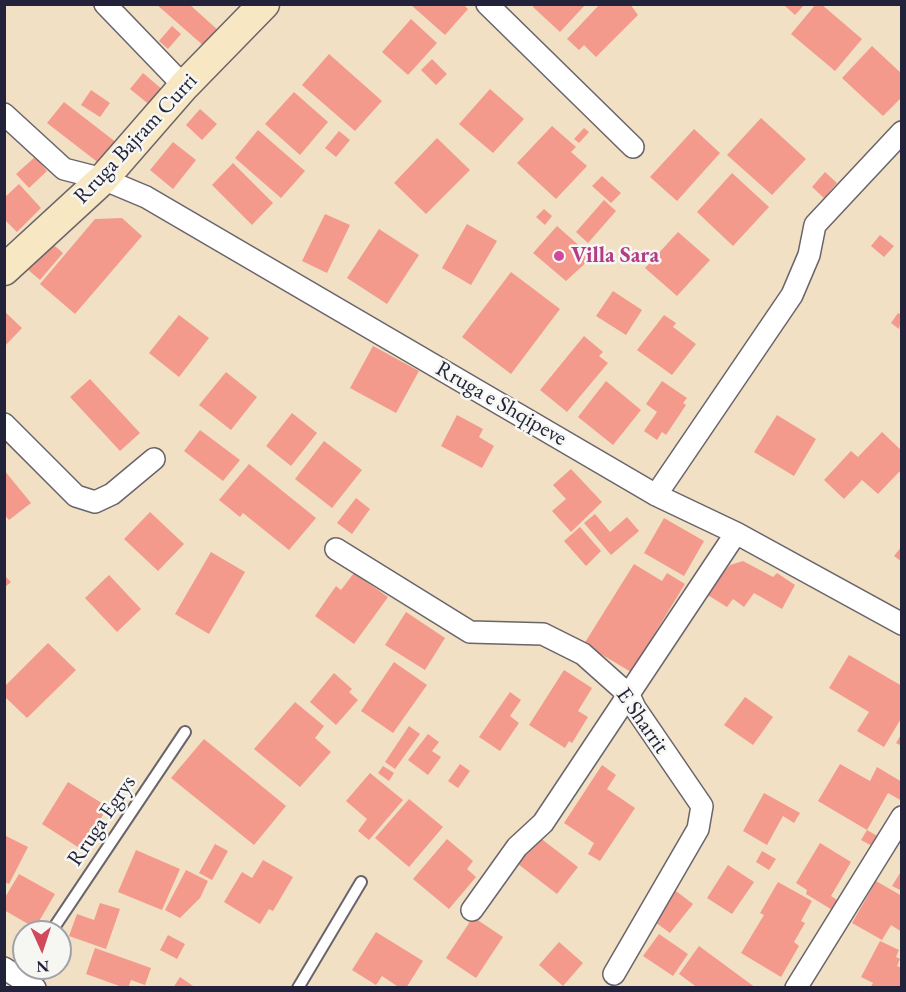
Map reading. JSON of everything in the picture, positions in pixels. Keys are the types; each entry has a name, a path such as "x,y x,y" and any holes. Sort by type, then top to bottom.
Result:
{"main road":[{"name":"Rruga Bajram Curri","path":"4,270 103,179 184,86 264,4"}],"street":[{"path":"105,4 184,86"},
{"path":"487,4 633,147"},
{"name":"Rruga e Shqipeve","path":"4,114 64,169 103,179 146,197 656,495 736,532 902,624"},
{"path":"656,495 792,295 809,255 815,225 902,132"},
{"path":"4,423 76,496 95,502 112,494 154,459"},
{"path":"472,909 517,847 543,823 736,532"},
{"name":"E Sharrit","path":"336,549 470,632 543,634 583,654 629,694 635,708 702,806 698,830 614,974"},
{"path":"796,987 902,817"}],"lane":[{"name":"Rruga Egrys","path":"59,920 185,732"},
{"path":"298,987 361,882"}],"building":[{"path":"156,4 189,4 219,31 205,47"},
{"path":"410,4 463,4 468,9 445,35"},
{"path":"535,4 586,4 560,32 533,7"},
{"path":"600,4 630,4 638,15 596,57 584,45 579,50 567,39"},
{"path":"783,4 805,4 795,15"},
{"path":"816,4 821,4 862,39 835,71 791,34"},
{"path":"411,19 437,43 408,75 382,52"},
{"path":"172,26 181,34 168,49 159,41"},
{"path":"872,46 902,74 902,97 883,116 842,78"},
{"path":"329,54 382,101 355,131 302,85"},
{"path":"432,59 447,74 436,85 421,70"},
{"path":"143,73 164,91 151,106 130,89"},
{"path":"490,89 524,119 493,153 459,124"},
{"path":"91,90 110,103 100,117 81,105"},
{"path":"294,92 328,122 300,155 265,124"},
{"path":"64,102 117,143 100,164 47,123"},
{"path":"200,109 217,124 202,140 186,125"},
{"path":"761,118 806,159 772,195 727,155"},
{"path":"552,126 576,147 571,152 587,166 556,199 517,163"},
{"path":"584,128 589,132 579,143 574,139"},
{"path":"694,129 720,153 677,201 650,177"},
{"path":"258,130 305,171 281,198 235,158"},
{"path":"339,131 350,140 336,157 325,148"},
{"path":"437,138 470,170 426,214 394,183"},
{"path":"173,142 196,160 173,189 150,170"},
{"path":"35,157 47,171 29,188 16,174"},
{"path":"233,163 273,203 252,225 212,185"},
{"path":"825,172 837,183 824,198 812,187"},
{"path":"732,173 769,207 733,246 697,212"},
{"path":"602,176 621,193 611,203 592,186"},
{"path":"19,184 41,208 17,232 4,219 4,198"},
{"path":"604,200 616,211 588,243 576,232"},
{"path":"544,209 552,216 545,225 536,217"},
{"path":"325,214 350,225 327,273 302,261"},
{"path":"122,218 142,236 75,314 40,284 95,219"},
{"path":"467,224 497,241 471,285 442,268"},
{"path":"557,226 592,257 566,281 533,253"},
{"path":"379,229 419,255 387,304 347,278"},
{"path":"678,232 710,260 677,296 645,268"},
{"path":"880,235 894,246 884,257 871,246"},
{"path":"49,241 63,253 40,280 26,268"},
{"path":"511,272 560,309 511,374 462,337"},
{"path":"613,291 642,310 626,335 596,316"},
{"path":"4,311 22,328 4,347"},
{"path":"898,313 902,315 899,329 891,323"},
{"path":"179,315 209,338 179,377 149,353"},
{"path":"664,315 676,323 673,327 696,344 672,375 637,350"},
{"path":"584,336 603,352 599,356 608,363 567,412 540,390"},
{"path":"373,346 419,371 396,413 350,388"},
{"path":"226,372 257,397 231,430 199,405"},
{"path":"90,379 140,433 120,451 70,397"},
{"path":"606,381 641,410 613,445 578,417"},
{"path":"662,381 687,398 683,403 686,405 666,435 662,432 657,440 644,431 657,412 646,404"},
{"path":"292,413 317,433 291,466 266,446"},
{"path":"457,415 483,429 479,437 494,446 482,468 441,446"},
{"path":"777,415 816,439 794,476 754,452"},
{"path":"200,430 240,460 223,481 184,451"},
{"path":"882,432 902,451 902,474 899,472 878,494 862,480 844,499 824,480 851,451 858,457"},
{"path":"324,441 362,470 332,508 295,479"},
{"path":"249,464 316,518 289,550 243,513 240,517 219,500"},
{"path":"571,469 602,502 571,532 552,511 566,499 553,485"},
{"path":"4,470 31,503 9,520 4,514"},
{"path":"356,498 370,509 352,534 337,523"},
{"path":"150,512 184,544 158,571 124,539"},
{"path":"595,514 610,532 627,517 639,531 611,555 584,523"},
{"path":"664,518 704,541 684,576 644,553"},
{"path":"580,527 601,551 586,566 564,541"},
{"path":"902,546 902,562 894,556"},
{"path":"211,552 245,572 209,634 175,614"},
{"path":"743,561 773,577 777,573 795,585 782,609 754,593 744,607 733,599 727,607 706,594 730,565"},
{"path":"634,564 662,581 667,573 685,584 631,672 584,644"},
{"path":"354,573 388,597 354,644 315,616 336,586 341,590"},
{"path":"4,575 11,582 4,588"},
{"path":"109,575 141,609 117,632 85,598"},
{"path":"406,612 445,638 425,670 385,645"},
{"path":"48,643 76,670 27,718 4,696 4,687"},
{"path":"849,655 902,686 902,717 884,747 857,731 869,712 829,688"},
{"path":"394,662 427,685 393,733 361,711"},
{"path":"564,670 592,688 578,711 588,717 572,743 569,741 565,748 529,725"},
{"path":"334,673 352,689 349,692 358,700 336,725 310,702"},
{"path":"510,692 521,700 510,716 519,723 500,751 479,737"},
{"path":"745,697 773,717 753,745 724,725"},
{"path":"295,702 324,726 315,738 331,752 300,787 254,749"},
{"path":"409,726 420,734 395,769 385,762"},
{"path":"902,733 902,746 896,743"},
{"path":"428,734 439,742 432,751 441,757 428,775 408,760"},
{"path":"204,739 286,806 254,845 171,778"},
{"path":"460,764 470,771 458,788 448,781"},
{"path":"840,764 870,781 877,767 902,782 902,801 888,793 867,830 818,801"},
{"path":"602,765 616,775 607,789 635,808 600,861 588,854 594,843 564,823"},
{"path":"383,766 394,773 389,781 378,773"},
{"path":"370,773 403,800 369,840 358,831 367,819 346,801"},
{"path":"68,782 108,807 81,849 42,824"},
{"path":"764,793 800,813 794,823 783,816 767,845 743,831"},
{"path":"409,799 443,827 409,867 375,838"},
{"path":"867,830 879,837 874,847 861,840"},
{"path":"4,835 28,847 9,884 4,882"},
{"path":"539,837 578,867 557,894 518,864"},
{"path":"447,839 473,861 467,869 476,877 449,909 413,879"},
{"path":"820,843 851,862 831,896 840,902 834,911 806,894 807,890 796,883"},
{"path":"215,844 228,851 212,880 199,873"},
{"path":"136,850 180,869 162,910 118,892"},
{"path":"762,851 776,859 769,870 756,862"},
{"path":"263,860 293,877 273,911 269,909 260,924 224,902 242,872 252,878"},
{"path":"728,865 754,882 732,914 707,898"},
{"path":"186,870 208,881 200,898 180,918 165,910"},
{"path":"902,870 902,891 892,886"},
{"path":"19,874 55,894 40,920 21,920 4,910 4,899"},
{"path":"876,881 902,896 902,932 891,925 882,940 852,923"},
{"path":"778,882 812,901 801,921 805,923 794,942 799,946 781,977 741,953 764,915 760,913"},
{"path":"672,888 693,904 670,933 648,917"},
{"path":"100,903 120,909 106,949 72,937 72,928 77,914 94,920"},
{"path":"473,917 503,937 476,978 446,958"},
{"path":"376,932 423,961 406,988 400,988 382,976 376,985 352,970"},
{"path":"659,934 688,954 673,976 643,956"},
{"path":"168,935 185,944 177,959 160,950"},
{"path":"880,941 899,950 896,957 900,959 897,966 902,968 902,988 870,988 873,983 861,977"},
{"path":"559,942 583,963 563,986 539,965"},
{"path":"699,946 756,988 698,988 679,974"},
{"path":"95,948 151,968 145,985 131,980 128,988 125,988 86,974"},
{"path":"180,977 196,988 173,988"}],"place":[{"name":"Villa Sara","path":"559,256"}]}
